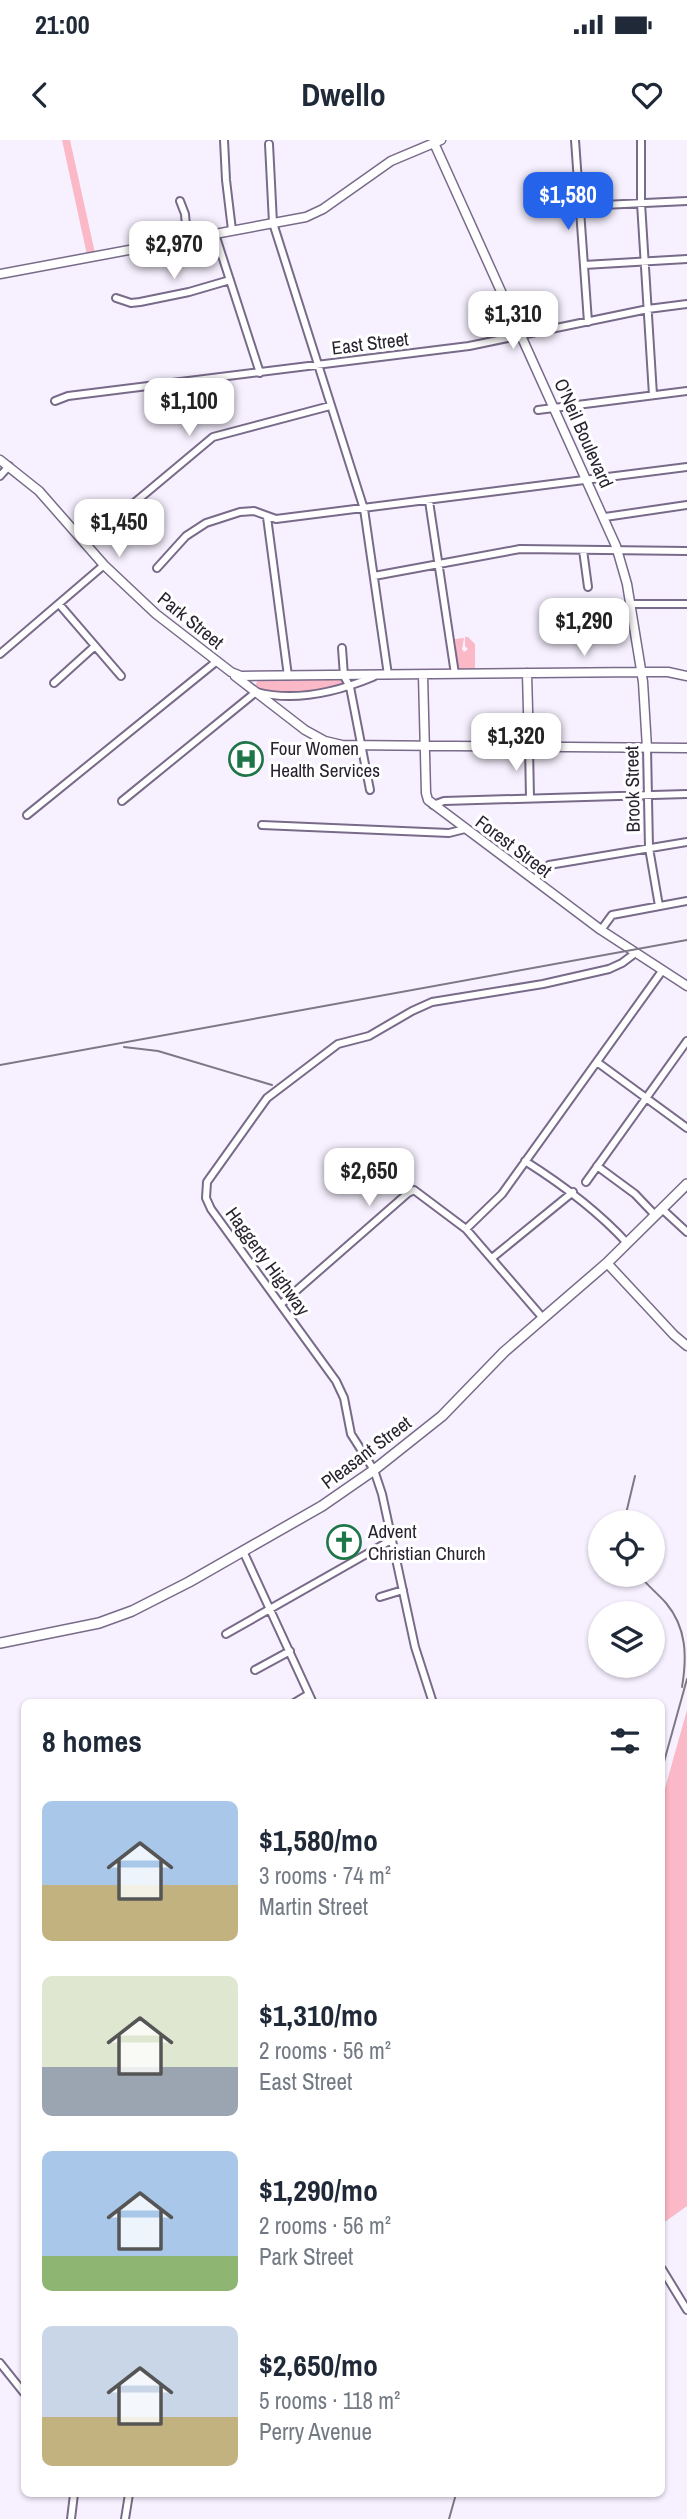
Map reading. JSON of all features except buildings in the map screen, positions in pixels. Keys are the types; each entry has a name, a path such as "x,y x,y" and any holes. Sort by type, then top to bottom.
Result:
{"highway":[{"name":"Pleasant Street","path":"0,1643 115,1618 155,1601 322,1506 374,1470 442,1416 504,1352 607,1263 687,1184"}],"main road":[{"path":"0,274 314,214 391,161 436,141"},
{"name":"O'Neil Boulevard","path":"436,141 618,550 641,672"},
{"name":"Park Street","path":"0,460 39,491 104,565 156,614 231,672 243,677 641,672 687,676"},
{"path":"231,672 312,735 336,744 362,747 687,748"},
{"name":"Brook Street","path":"641,672 646,702 647,748"},
{"path":"527,673 530,747"},
{"path":"423,675 426,796 433,805"},
{"path":"255,691 252,682 256,677"},
{"name":"Forest Street","path":"433,805 634,954 687,986"},
{"path":"607,1263 686,1344"}],"street":[{"path":"224,140 232,230"},
{"path":"575,140 588,322"},
{"path":"641,140 641,203 653,396"},
{"path":"269,144 273,223 364,509 388,675"},
{"path":"180,201 185,214 187,239"},
{"path":"561,207 687,201"},
{"path":"215,233 260,373"},
{"path":"584,265 687,259"},
{"path":"116,298 131,303 140,302 190,292 230,280"},
{"name":"East Street","path":"55,401 68,396 469,346 648,309 687,304"},
{"path":"538,410 687,391"},
{"path":"85,544 213,437 330,406"},
{"path":"0,476 9,466"},
{"path":"157,568 186,536 206,523 240,512 254,511 276,519 687,467"},
{"path":"429,501 455,674"},
{"path":"605,517 687,505"},
{"path":"267,517 288,676"},
{"path":"374,576 517,550 687,551"},
{"path":"583,550 588,587"},
{"path":"0,654 104,565"},
{"path":"59,604 120,677 128,670"},
{"path":"630,604 687,604"},
{"path":"54,683 95,646"},
{"path":"342,648 344,676 350,687 370,790"},
{"path":"27,815 217,661"},
{"name":"Park Street","path":"255,691 305,695 350,687 375,676"},
{"path":"122,801 255,691"},
{"path":"530,747 530,799"},
{"name":"Brook Street","path":"647,748 649,848 659,906"},
{"path":"433,805 444,801 687,794"},
{"path":"262,825 449,833 465,829"},
{"path":"534,880 549,865 687,842"},
{"path":"601,930 612,915 687,901"},
{"name":"Haggerty Highway","path":"432,1699 415,1647 393,1539 374,1470 351,1434 344,1398 336,1381 209,1207 205,1195 208,1180 270,1095 338,1044 369,1037 412,1011 446,999 543,984 609,969 634,954"},
{"path":"466,1229 497,1200 662,971"},
{"path":"586,1182 687,1041"},
{"path":"597,1062 687,1128"},
{"path":"525,1161 573,1192 627,1243"},
{"path":"597,1166 687,1232"},
{"path":"281,1304 409,1191 418,1192 466,1229 542,1317"},
{"path":"492,1258 573,1192"},
{"path":"226,1634 393,1539"},
{"path":"243,1551 311,1699"},
{"path":"380,1597 403,1590"},
{"path":"255,1671 290,1651"},
{"path":"300,1699 309,1694"},
{"path":"665,2274 687,2310"},
{"path":"0,2363 21,2389"},
{"path":"71,2519 74,2497"},
{"path":"125,2519 129,2497"}],"shaded area":[{"path":"62,140 70,140 95,253 87,255"},
{"path":"465,637 475,644 475,670 458,670 455,639 464,638 464,652 468,649 465,646"},
{"path":"258,680 345,682 343,685 322,689 290,692 258,689 255,686"},
{"path":"687,1710 687,2206 665,2222 665,1788"}],"railway":[{"path":"0,1065 687,940"},
{"path":"124,1047 158,1051 272,1085"},
{"path":"627,1510 635,1476"},
{"path":"651,1587 673,1613 682,1633 685,1654 682,1687"},
{"path":"665,1758 687,1679"},
{"path":"449,2519 455,2497"}],"place":[{"name":"Four Women Health Services","path":"246,759"},
{"name":"Advent Christian Church","path":"344,1542"}]}
